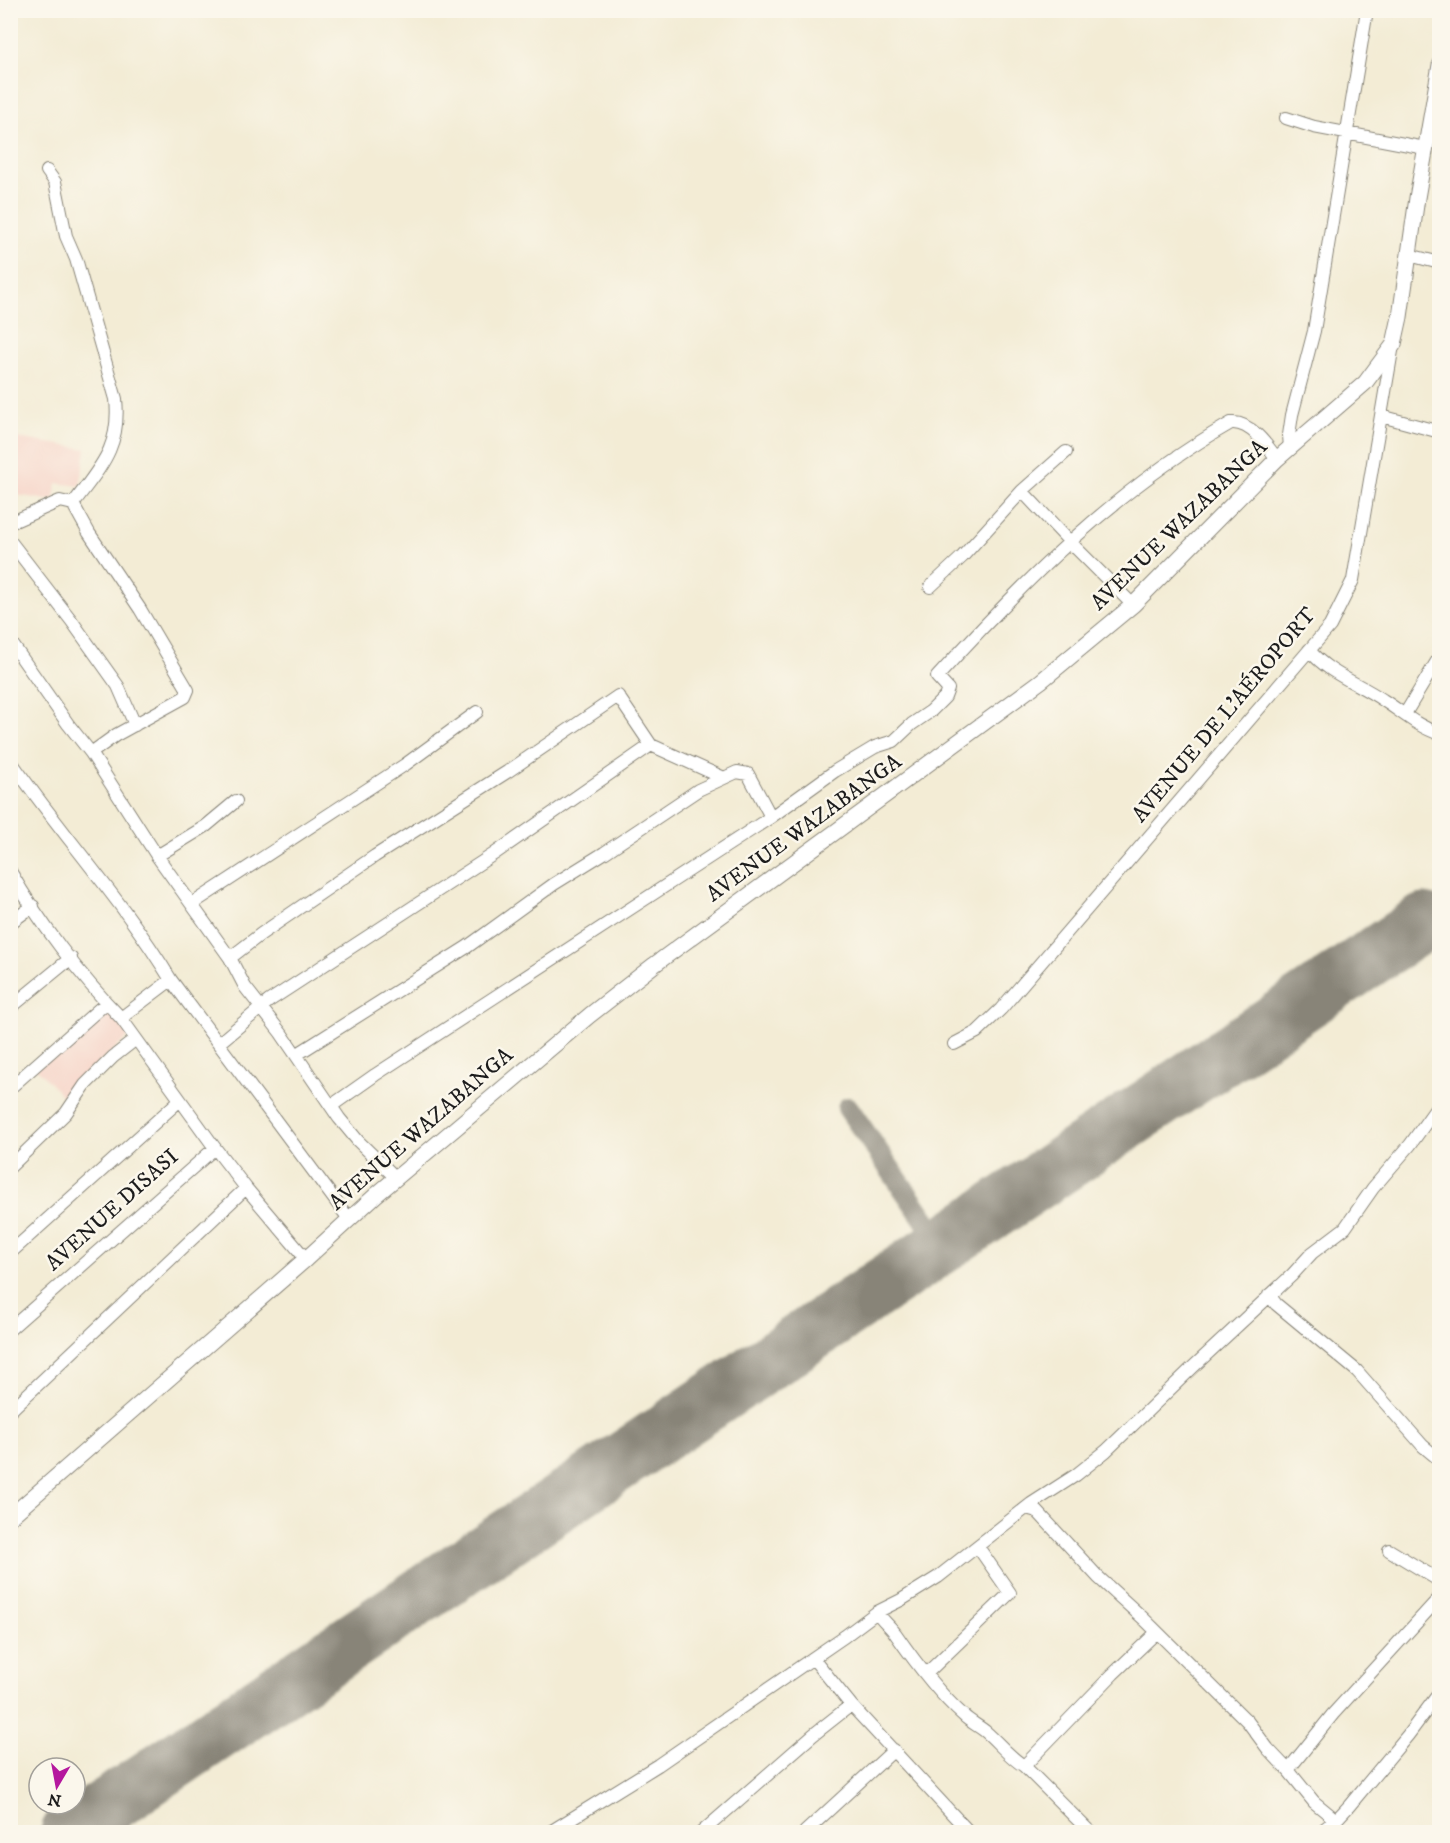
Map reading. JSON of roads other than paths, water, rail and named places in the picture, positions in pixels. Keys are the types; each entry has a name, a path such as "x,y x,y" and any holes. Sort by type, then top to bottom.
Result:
{"main road":[{"name":"AVENUE WAZABANGA","path":"10,1517 396,1178 590,1015 654,965 1041,681 1133,605 1277,459 1365,383 1394,344 1440,65"}],"street":[{"path":"1290,448 1292,415 1314,332 1367,10"},
{"path":"1286,118 1314,127 1425,148"},
{"path":"47,171 54,182 66,236 76,259 116,399 118,420 115,438 105,460 73,504"},
{"path":"1409,255 1440,263"},
{"name":"AVENUE DE L'AÉROPORT","path":"954,1044 977,1032 1001,1009 1330,626 1353,580 1394,344"},
{"path":"1381,417 1440,432"},
{"path":"331,1106 771,817 845,765 875,747 894,741 912,724 931,711 948,692 947,686 937,677 992,616 1070,542 1125,494 1163,465 1230,423 1244,426 1266,442 1277,459"},
{"path":"930,587 962,557 1022,491 1066,452"},
{"path":"1022,491 1133,605"},
{"path":"10,523 60,501 73,504 188,690 185,697 116,735 91,753"},
{"path":"10,541 71,620 118,687 135,725"},
{"path":"10,641 91,753 157,856 230,957 245,987 358,1141 396,1178"},
{"path":"1309,650 1323,665 1382,698 1426,729 1440,734"},
{"path":"1405,714 1440,656"},
{"path":"230,957 375,856 497,779 618,696 651,745 724,778"},
{"path":"192,904 406,764 477,712"},
{"path":"219,1043 269,1001 541,823 651,745"},
{"path":"10,760 114,896 153,950 171,980 349,1219"},
{"path":"296,1055 467,947 554,884 698,790 737,772 748,774 771,817"},
{"path":"157,856 206,826 236,801"},
{"path":"10,870 70,958 121,1018 246,1188 306,1259"},
{"path":"10,923 33,906"},
{"path":"10,1008 70,958"},
{"path":"121,1018 171,980"},
{"path":"10,1088 106,1003"},
{"path":"10,1167 66,1113 85,1085 113,1057 136,1039"},
{"path":"10,1253 180,1100"},
{"path":"550,1833 658,1765 877,1612 938,1577 1026,1508 1076,1475 1106,1451 1292,1275 1312,1253 1345,1228 1373,1188 1436,1118 1440,1103"},
{"name":"AVENUE DISASI","path":"10,1329 215,1148"},
{"path":"10,1411 246,1188"},
{"path":"1269,1295 1276,1304 1358,1371 1423,1446 1440,1460"},
{"path":"1026,1508 1037,1511 1098,1577 1248,1722 1314,1802 1336,1820"},
{"path":"926,1674 1010,1593 1010,1589 978,1547"},
{"path":"1389,1550 1440,1581"},
{"path":"1288,1770 1333,1714 1440,1597"},
{"path":"877,1612 926,1674 965,1717 984,1730 1015,1761 1024,1766 1090,1833"},
{"path":"1024,1766 1157,1632"},
{"path":"813,1658 851,1705 969,1833"},
{"path":"1320,1833 1336,1820 1408,1735 1440,1692"},
{"path":"702,1833 813,1735 851,1705"},
{"path":"805,1833 846,1792 863,1780 894,1750"}]}
